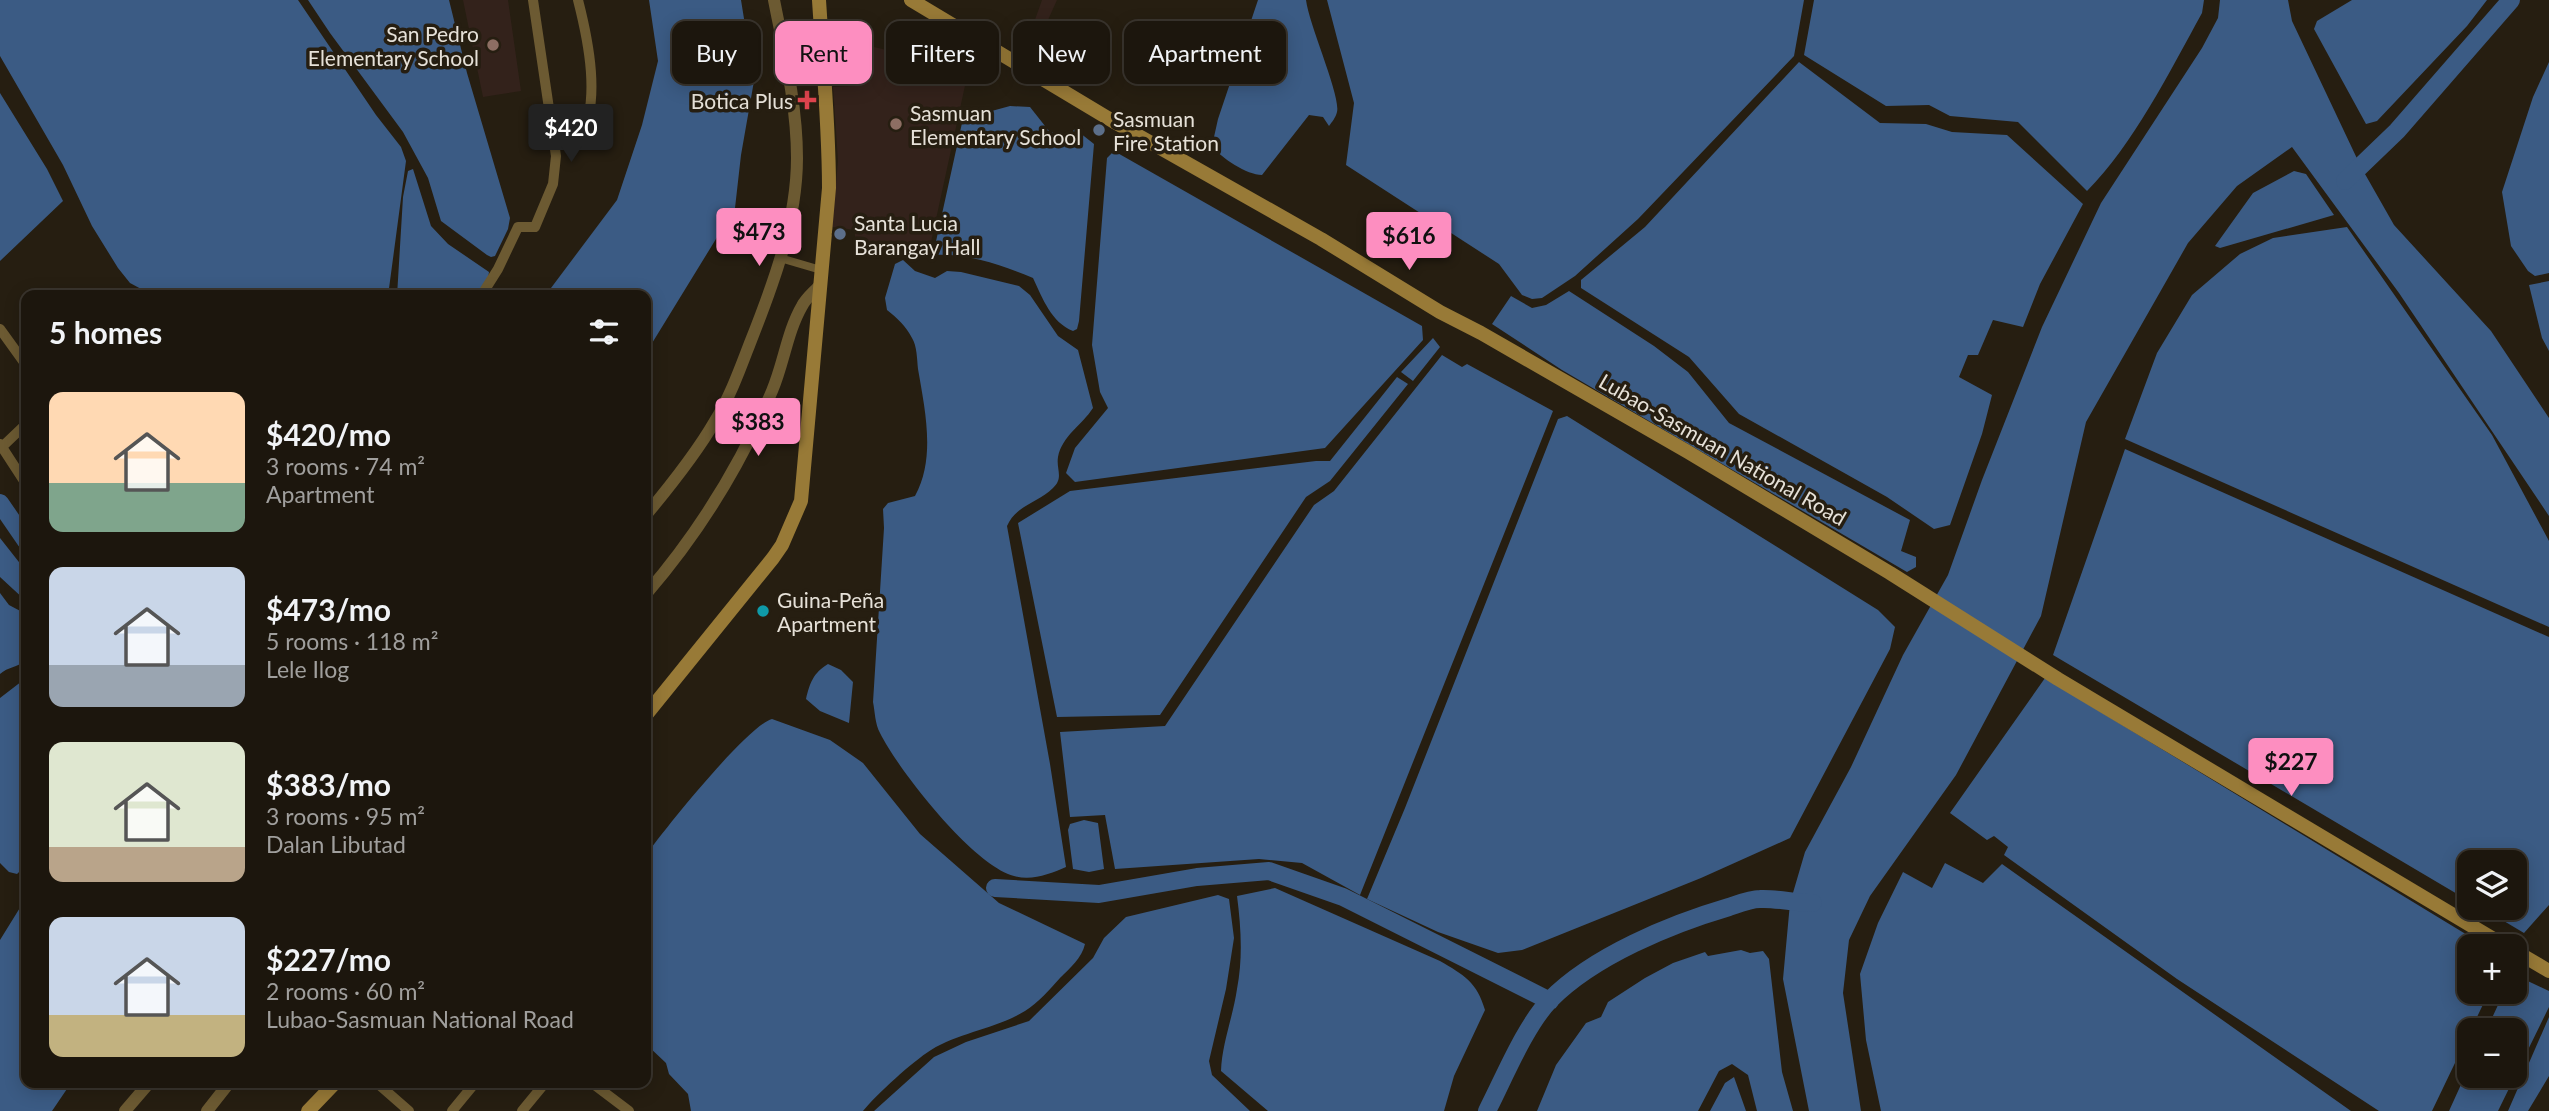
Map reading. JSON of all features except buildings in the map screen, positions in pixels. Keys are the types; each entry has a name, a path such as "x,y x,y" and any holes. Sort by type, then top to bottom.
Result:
{"main road":[{"path":"651,709 773,558 782,545 801,501 829,188 829,144 819,0"},
{"name":"Lubao-Sasmuan National Road","path":"911,0 1116,123 1321,239 1440,312 1676,446 1890,573 2058,679 2485,934"},
{"path":"2527,958 2549,971"},
{"path":"308,1111 330,1088"}],"street":[{"path":"485,290 518,228 535,227 553,184 556,143 533,0"},
{"path":"556,143 579,140 591,110 589,62 578,0"},
{"path":"651,509 701,444 718,417 759,322 780,258 794,200 797,157 792,106 774,0"},
{"path":"780,258 821,270"},
{"path":"651,588 718,496 772,390 793,325 803,304 819,286"},
{"path":"0,329 21,358"},
{"path":"21,428 1,446 21,476"},
{"path":"125,1111 145,1088"},
{"path":"207,1111 225,1088"},
{"path":"383,1088 409,1111"},
{"path":"452,1111 471,1088"},
{"path":"522,1111 541,1088"},
{"path":"598,1088 628,1111"}],"shaded area":[{"name":"San Pedro Elementary School","path":"463,0 508,0 521,91 483,97"},
{"path":"1042,0 1057,0 1048,21 1035,21"},
{"name":"Sasmuan Elementary School","path":"872,46 886,50 886,84 965,84 928,256 855,242 855,230 832,227 838,161 833,87 872,84"}],"water":[{"path":"0,0 298,0 376,115 401,147 406,161 389,290 143,290 130,283 92,226 63,165 0,56"},
{"path":"308,0 449,0 467,73 510,218 508,229 495,256 487,255 441,221 428,178 403,132"},
{"path":"649,0 741,0 744,21 672,21 672,84 753,84 735,208 651,345 651,290 550,290 617,200 642,125 658,61"},
{"path":"1258,0 1306,0 1337,104 1336,114 1329,126 1323,117 1309,115 1262,175 1235,165 1212,146 1230,84 1286,84 1286,21 1251,21"},
{"path":"1327,0 1804,0 1794,56 1638,219 1575,276 1542,298 1532,299 1522,295 1499,264 1346,165 1354,103"},
{"path":"1814,0 2204,0 2202,13 2150,106 2120,152 2087,191 2018,122 1950,116 1929,105 1886,106 1804,55"},
{"path":"2220,0 2288,0 2292,21 2361,167 2394,225 2491,331 2549,418 2549,516 2399,293 2292,147 2237,186 2188,243 2086,422 2041,616 1956,775 1870,896 1849,940 1843,993 1861,1111 1809,1111 1783,979 1790,903 1805,852 1851,767 1903,655 1948,575 2042,327 2101,203 2202,48 2218,18"},
{"path":"2352,0 2487,0 2467,26 2377,121 2366,124 2314,29 2317,21"},
{"path":"1799,62 1880,123 1926,124 1952,132 2007,135 2083,204 2040,284 2023,327 1993,320 1978,355 1968,355 1959,377 1992,395 1982,434 1950,525 1934,529 1887,497 1739,414 1689,357 1581,288 1581,280 1645,227"},
{"path":"2549,62 2549,273 2535,276 2528,271 2511,246 2502,192 2533,97"},
{"path":"0,93 47,169 63,201 0,261"},
{"path":"1010,106 1030,107 1049,131 1066,138 1075,129 1094,144 1079,321 1077,329 1073,331 1053,316 1033,278 984,261 933,255 962,123 977,115"},
{"path":"1114,151 1422,326 1423,340 1325,448 1075,482 1066,473 1075,448 1108,408 1100,392 1092,345 1107,158"},
{"path":"413,169 431,226 448,244 489,272 488,279 480,290 397,290 403,197 408,171"},
{"path":"2294,171 2306,174 2334,215 2220,248 2215,246 2253,193"},
{"path":"2347,227 2492,435 2549,541 2549,627 2125,439 2157,353 2192,295 2240,254 2273,238"},
{"path":"903,260 915,271 935,278 947,271 961,272 1019,286 1030,295 1058,336 1078,350 1093,408 1060,450 1059,477 1056,484 1016,513 1007,526 1066,867 1041,876 1014,876 978,854 939,815 903,770 876,722 873,702 883,509 888,503 915,496 925,466 927,450 926,417 915,345 904,326 887,310 885,298 895,264"},
{"path":"2549,281 2549,351 2542,338 2529,285"},
{"path":"1569,291 1654,346 1688,372 1729,423 1910,520 1901,551 1916,557 1916,567 1907,572 1562,370 1492,324 1511,296 1532,308 1546,305"},
{"path":"1433,338 1440,347 1413,381 1401,372"},
{"path":"1442,355 1462,367 1467,364 1553,411 1360,895 1302,863 1259,859 1115,869 1105,815 1070,817 1060,732 1165,726 1314,505 1334,491"},
{"path":"1397,377 1408,384 1330,481 1306,497 1160,715 1057,717 1018,523 1070,491 1330,461"},
{"path":"1567,416 1878,610 1895,627 1890,649 1790,838 1701,878 1522,950 1498,953 1438,932 1367,899 1558,419"},
{"path":"2125,449 2549,637 2549,905 2524,933 2502,920 2527,920 2527,850 2457,850 2457,894 2053,655"},
{"path":"0,538 21,565 21,596 0,577"},
{"path":"0,593 9,605 21,611 21,663 0,674"},
{"path":"828,664 841,670 853,682 849,723 820,711 806,699 813,679"},
{"path":"2045,678 2466,934 2457,934 2457,1004 2483,1004 2477,1018 2457,1018 2457,1059 2432,1111 2379,1111 2177,979 2004,855 2008,847 1994,836 1987,840 1950,813"},
{"path":"21,682 21,870 17,874 9,872 0,863 0,698"},
{"path":"772,719 830,740 863,763 920,834 999,903 1085,944 1075,962 1030,1008 931,1050 895,1079 863,1111 691,1111 688,1094 669,1074 666,1063 651,1049 651,849 726,759 760,726"},
{"path":"1084,820 1098,823 1104,869 1089,872 1073,869 1068,830 1070,824"},
{"path":"1945,863 1983,883 2002,864 2351,1111 1881,1111 1866,1040 1860,974 1878,923 1903,872 1932,888"},
{"path":"1275,888 1440,961 1463,975 1474,986 1485,1010 1454,1076 1444,1111 1268,1111 1221,1071 1240,966 1237,896"},
{"path":"1218,895 1229,899 1234,938 1226,989 1209,1061 1212,1075 1250,1111 874,1111 934,1057 966,1042 1029,1021 1093,958 1104,938 1126,917"},
{"path":"21,906 21,1088 68,1088 52,1111 0,1111 0,940"},
{"path":"1741,950 1750,953 1763,951 1769,959 1782,1072 1793,1111 1757,1111 1748,1075 1732,1064 1719,1071 1698,1111 1537,1111 1556,1065 1586,1023 1601,1017 1608,1002 1673,963 1705,952 1708,956"},
{"path":"2527,981 2549,991 2549,1007 2527,1052 2527,1018 2492,1018 2498,1004 2527,1004"},
{"path":"2549,1017 2549,1076 2528,1111 2508,1111 2518,1088 2527,1088 2527,1067"},
{"path":"1734,1077 1746,1111 1710,1111 1725,1083"},
{"path":"2459,1088 2509,1088 2498,1111 2449,1111"}],"waterway":[{"path":"2345,181 2397,131 2511,0"},
{"path":"0,503 21,534"},
{"path":"995,888 1099,894 1197,877 1269,871 1343,897 1550,1001"},
{"path":"1487,1111 1524,1038 1541,1011 1550,1000 1588,969 1658,932 1744,902 1766,899 1813,903"}],"place":[{"name":"San Pedro Elementary School","path":"493,45"},
{"name":"Botica Plus","path":"807,100"},
{"name":"Sasmuan Elementary School","path":"896,124"},
{"name":"Sasmuan Fire Station","path":"1099,130"},
{"name":"Santa Lucia Barangay Hall","path":"840,234"},
{"name":"Guina-Peña Apartment","path":"763,611"}]}
